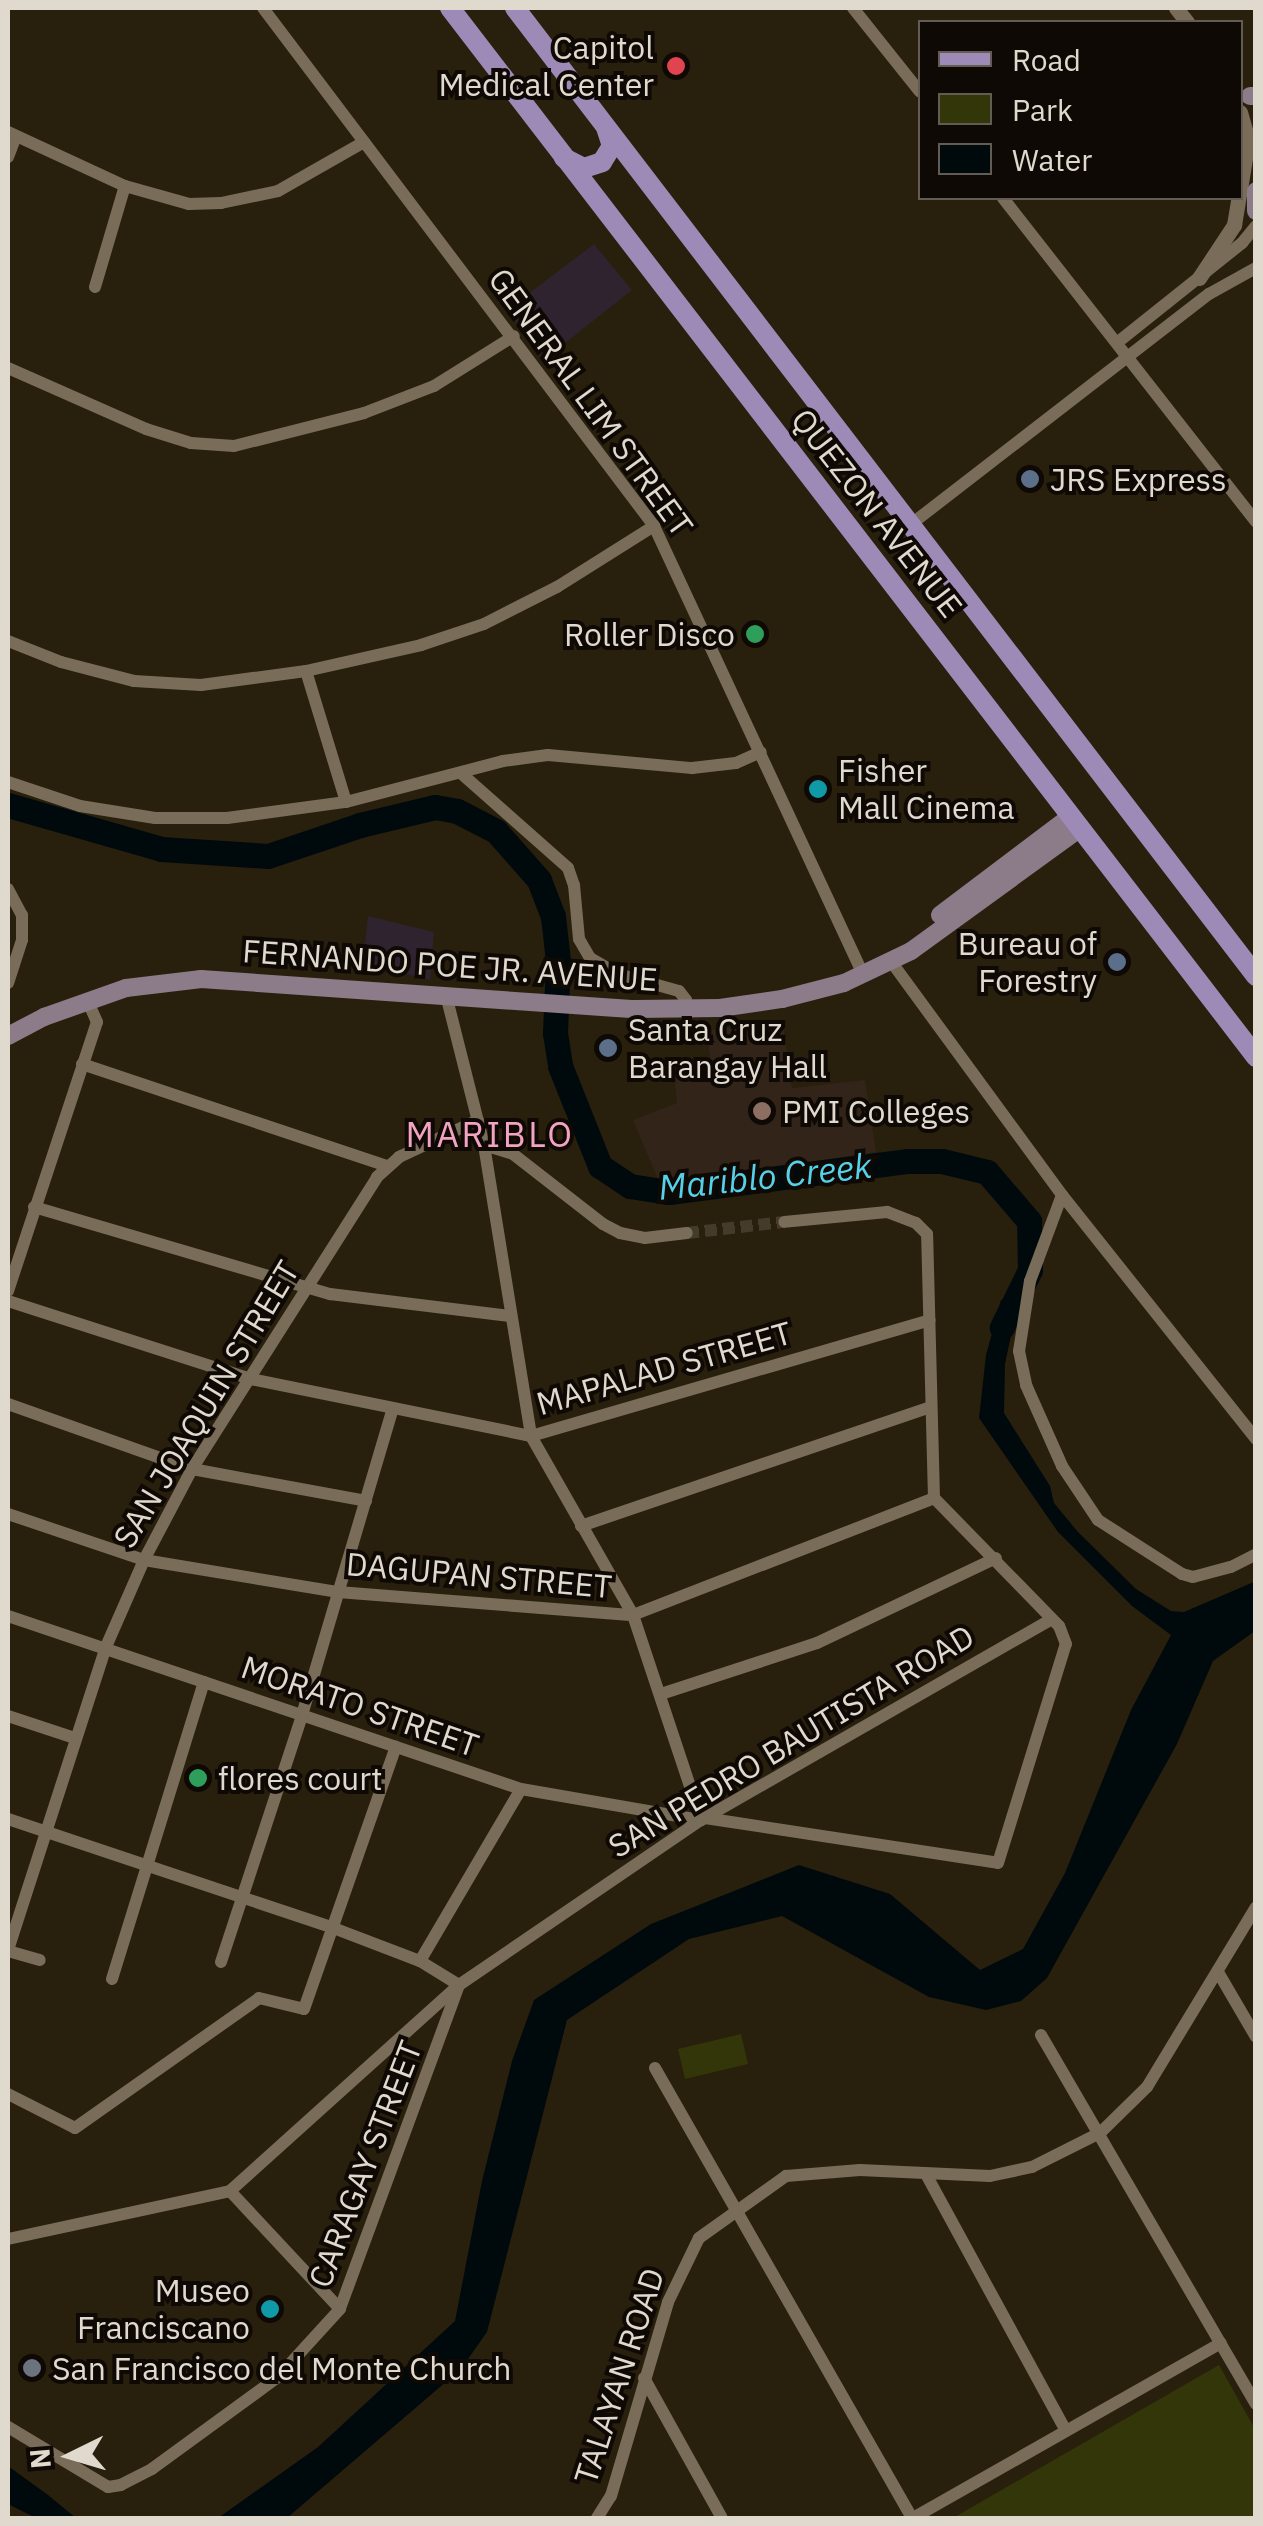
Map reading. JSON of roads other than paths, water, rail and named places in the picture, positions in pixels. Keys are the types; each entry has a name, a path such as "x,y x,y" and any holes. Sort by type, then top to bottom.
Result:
{"main road":[{"name":"QUEZON AVENUE","path":"450,8 1256,1057"},
{"name":"QUEZON AVENUE","path":"515,8 1256,976"},
{"path":"559,154 578,167 602,162 612,146 602,121"},
{"path":"601,207 596,193 604,173 623,164 642,174"},
{"path":"1256,192 1256,212"},
{"name":"FERNANDO POE JR. AVENUE","path":"8,1036 87,1000 126,988 201,980 687,1009 782,1000 863,974 911,951 1076,822"}],"street":[{"name":"GENERAL LIM STREET","path":"263,8 654,526 863,974"},
{"path":"854,8 918,89"},
{"path":"1243,186 1248,99"},
{"path":"8,157 12,134 125,186 189,204 252,198 308,178 364,142"},
{"path":"1248,140 1256,174"},
{"path":"95,287 125,186"},
{"path":"1005,200 1256,522"},
{"path":"1199,278 1234,225 1242,200"},
{"path":"1118,342 1242,244 1256,226"},
{"path":"910,525 1209,294 1256,268"},
{"path":"8,368 146,429 192,443 234,446 364,413 434,386 514,336"},
{"path":"8,641 61,662 134,680 201,685 306,672 420,646 484,624 557,586 654,526"},
{"path":"306,672 346,802"},
{"path":"8,782 80,806 155,818 227,818 346,802 463,775 503,761 548,755 692,768 736,763 761,752"},
{"path":"463,775 568,868 574,884 579,939 590,958 618,974 679,991 687,1009"},
{"path":"8,889 17,900 22,927 8,983"},
{"path":"890,960 1062,1195 1256,1439"},
{"path":"446,995 484,1146 508,1316 531,1436 633,1615 703,1819"},
{"path":"8,1291 97,1022 87,1000"},
{"path":"82,1064 387,1166"},
{"name":"SAN JOAQUIN STREET","path":"8,1950 105,1649 144,1560 192,1470 387,1166 478,1120"},
{"path":"484,1146 513,1154 602,1224 620,1233 645,1238 687,1233"},
{"path":"1062,1195 1030,1281 1019,1351 1026,1384 1062,1466 1098,1520 1182,1574 1193,1577 1232,1568 1256,1554"},
{"path":"34,1207 330,1294 508,1316"},
{"path":"784,1222 887,1212 916,1223 930,1241 928,1320 934,1498 1052,1619"},
{"name":"MAPALAD STREET","path":"8,1300 252,1379 531,1436 928,1320"},
{"path":"8,1404 192,1470 366,1502"},
{"path":"581,1526 930,1407"},
{"path":"221,1962 302,1715 393,1408"},
{"name":"DAGUPAN STREET","path":"8,1514 144,1560 338,1592 633,1615 934,1498"},
{"path":"661,1694 816,1643 996,1558"},
{"name":"MORATO STREET","path":"8,1616 521,1788 998,1863 1066,1644 1052,1619"},
{"name":"SAN PEDRO BAUTISTA ROAD","path":"230,2191 459,1984 703,1819 1052,1619"},
{"path":"112,1979 204,1682"},
{"path":"8,1716 76,1738"},
{"path":"8,2094 75,2128 258,1998 304,2009 336,1929 396,1747"},
{"path":"420,1961 521,1788"},
{"path":"8,1819 336,1929 420,1961 459,1984"},
{"name":"TALAYAN ROAD","path":"597,2518 611,2496 644,2378 690,2252 738,2207 786,2176 803,2172 990,2176 1032,2167 1100,2134 1147,2086 1256,1908"},
{"path":"8,1950 40,1960"},
{"path":"1218,1972 1256,2037"},
{"name":"CARAGAY STREET","path":"8,2428 108,2487 152,2469 278,2377 340,2309 459,1984"},
{"path":"1041,2035 1256,2404"},
{"path":"655,2068 738,2207 912,2518 1220,2343"},
{"path":"927,2176 1066,2430"},
{"path":"8,2238 230,2191 340,2309"},
{"path":"644,2378 722,2518"}],"water":[{"path":"1019,1298 1005,1364 1004,1413 1050,1486 1054,1503 1078,1532 1136,1589 1171,1611 1184,1612 1256,1581 1255,1631 1213,1661 1177,1744 1047,1978 1021,2001 986,2010 929,1997 782,1916 689,1939 567,2020 487,2332 461,2369 287,2518 218,2518 318,2447 455,2321 482,2181 512,2061 534,2000 651,1924 799,1865 890,1894 980,1970 1023,1949 1065,1873 1131,1710 1171,1635 1132,1606 1058,1532 979,1418 986,1355 1001,1300"},
{"path":"8,2466 76,2518 36,2518 8,2504"}],"waterway":[{"name":"Mariblo Creek","path":"8,805 161,849 268,856 360,825 435,807 457,811 496,831 539,880 553,916 558,961 555,1033 560,1066 600,1166 630,1186 669,1192 908,1161 942,1161 987,1172 1029,1221 1030,1270 1002,1327"}],"tunnel":[{"path":"687,1233 784,1222"}],"place":[{"name":"Capitol Medical Center","path":"676,66"},
{"name":"JRS Express","path":"1030,479"},
{"name":"Roller Disco","path":"755,634"},
{"name":"Fisher Mall Cinema","path":"818,789"},
{"name":"Bureau of Forestry","path":"1117,962"},
{"name":"Santa Cruz Barangay Hall","path":"608,1048"},
{"name":"PMI Colleges","path":"762,1111"},
{"name":"flores court","path":"198,1778"},
{"name":"Museo Franciscano","path":"270,2309"},
{"name":"San Francisco del Monte Church","path":"32,2368"}],"district":[{"name":"MARIBLO","path":"490,1134"}]}
